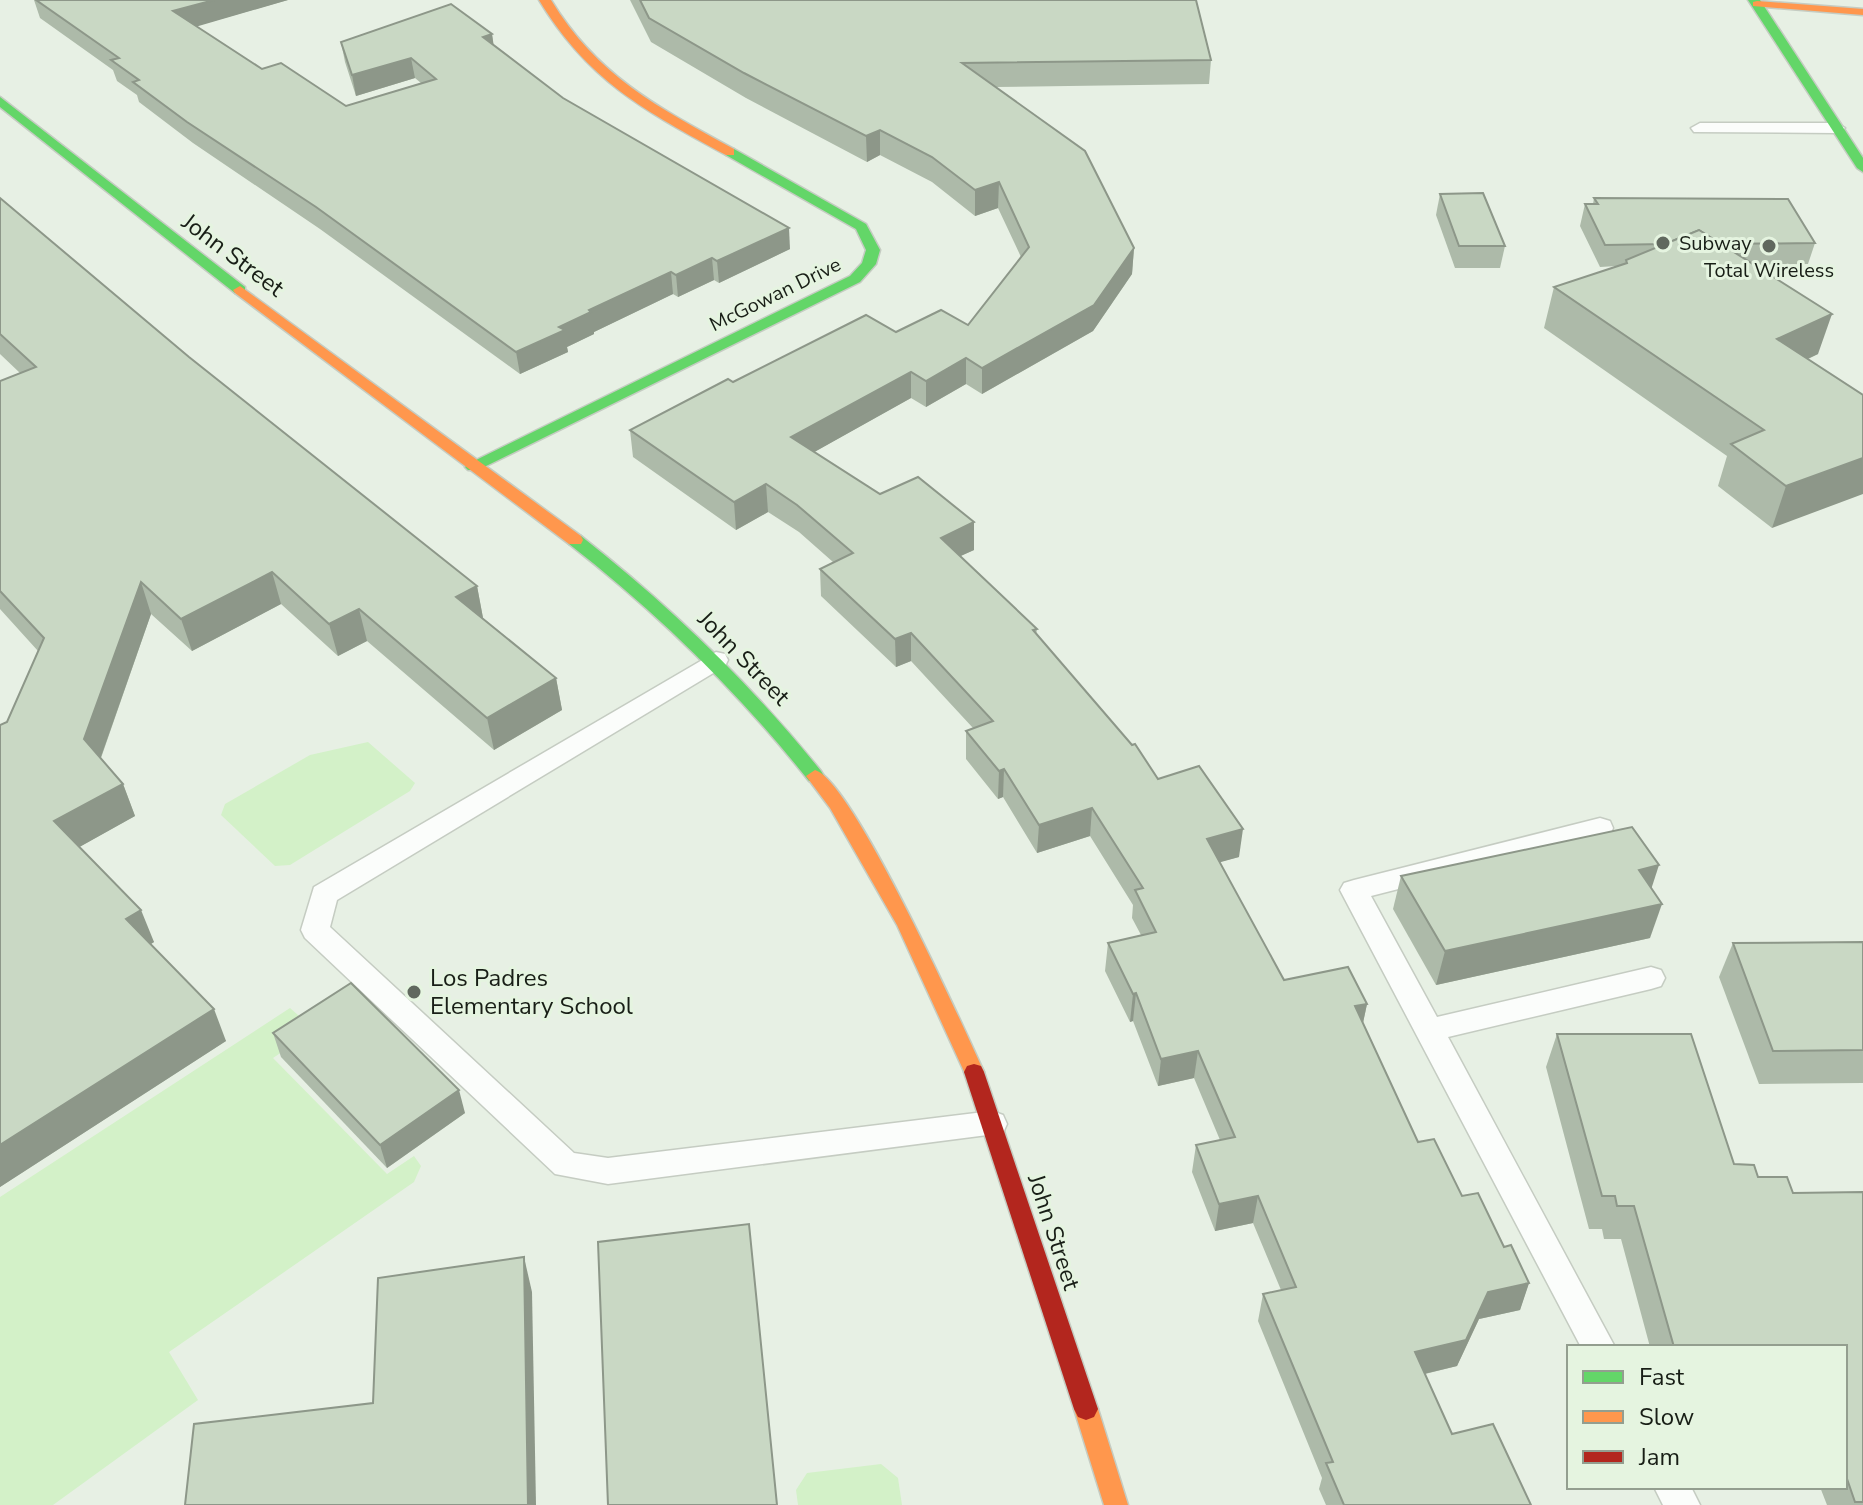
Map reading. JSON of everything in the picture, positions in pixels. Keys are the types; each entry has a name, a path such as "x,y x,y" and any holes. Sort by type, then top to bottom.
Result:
{"main road":[{"name":"McGowan Drive","path":"473,467 855,279 868,269 874,257 870,236 853,220 654,111 612,84 568,43 545,0"},
{"path":"1755,2 1863,12"},
{"path":"1755,2 1863,168"},
{"name":"John Street","path":"0,101 167,235 602,561 694,638 769,716 837,804 906,924 968,1056 1116,1505"}],"lane":[{"path":"1700,128 1836,128"},
{"path":"716,660 324,894 315,930 566,1165 608,1171 992,1124"},
{"path":"1597,1345 1354,890 1600,828"},
{"path":"1429,1030 1651,978"}],"green space":[{"path":"368,742 415,783 410,791 290,865 275,866 221,815 225,804 310,755"},
{"path":"290,1008 315,1030 273,1058 387,1174 414,1156 421,1166 414,1182 169,1352 198,1400 53,1505 0,1505 0,1197"},
{"path":"881,1464 898,1478 902,1505 798,1505 796,1490 807,1473"}],"building":[{"path":"36,0 214,0 173,11 262,69 281,63 346,106 436,79 411,58 352,75 341,42 451,4 492,34 483,37 563,98 789,228 717,261 712,258 676,275 671,272 589,310 591,312 559,327 565,330 516,352 316,207 187,122 133,82 139,80 111,60 119,58"},
{"path":"640,0 1196,0 1211,60 962,63 1085,151 1134,248 1094,305 982,368 966,358 926,381 911,372 791,437 880,494 918,477 974,522 941,538 1037,629 1033,630 1132,745 1135,744 1158,779 1199,766 1243,829 1207,839 1284,980 1348,967 1367,1004 1355,1006 1418,1142 1434,1139 1462,1196 1478,1193 1504,1247 1511,1245 1529,1283 1488,1292 1466,1340 1415,1352 1452,1434 1493,1424 1531,1505 1344,1505 1326,1463 1333,1462 1263,1294 1296,1287 1258,1196 1219,1204 1196,1145 1235,1137 1198,1051 1161,1059 1136,993 1133,994 1108,943 1156,932 1135,890 1143,888 1092,808 1039,825 1004,769 999,771 966,731 993,721 911,633 895,639 820,569 853,553 797,505 766,484 734,502 630,430 728,379 733,382 866,315 896,332 941,310 968,325 1029,247 999,182 975,190 932,157 880,130 866,136 744,73 649,18"},
{"path":"1483,193 1505,246 1459,246 1440,194"},
{"path":"0,198 189,357 477,586 456,597 556,678 487,718 359,609 329,624 272,572 181,619 141,582 84,739 123,784 54,821 141,910 126,919 214,1009 0,1145 0,725 7,722 44,638 0,591 0,381 36,367 0,334"},
{"path":"1594,198 1788,199 1815,243 1721,244 1699,230 1665,244 1605,245 1585,204 1598,204"},
{"path":"1699,230 1832,314 1777,339 1863,395 1863,458 1786,486 1731,444 1764,430 1554,287 1627,263 1626,260"},
{"path":"1632,827 1659,865 1639,870 1662,904 1445,951 1401,876"},
{"path":"1863,942 1863,1050 1773,1051 1733,943"},
{"path":"351,983 459,1090 380,1145 273,1033"},
{"path":"1557,1034 1691,1034 1734,1164 1754,1165 1758,1177 1787,1177 1793,1193 1863,1192 1863,1502 1855,1502 1847,1479 1847,1345 1673,1345 1634,1206 1617,1206 1615,1196 1602,1196"},
{"path":"749,1224 777,1505 608,1505 598,1242"},
{"path":"524,1257 528,1505 185,1505 194,1424 373,1403 378,1278"}],"traffic: fast":[{"path":"1754,0 1863,168"},
{"path":"0,101 240,290"},
{"path":"473,467 855,279 869,264 873,250 861,227 730,152"},
{"path":"575,540 641,593 703,650 761,711 815,776"}],"traffic: slow":[{"path":"545,0 562,28 602,72 649,107 730,152"},
{"path":"1757,4 1863,12"},
{"path":"240,290 575,540"},
{"path":"815,776 837,804 906,924 974,1072"},
{"path":"1086,1409 1116,1505"}],"traffic: jam":[{"path":"974,1072 1086,1409"}],"place":[{"name":"Subway","path":"1663,243"},
{"name":"Total Wireless","path":"1769,246"},
{"name":"Los Padres Elementary School","path":"414,992"}]}
